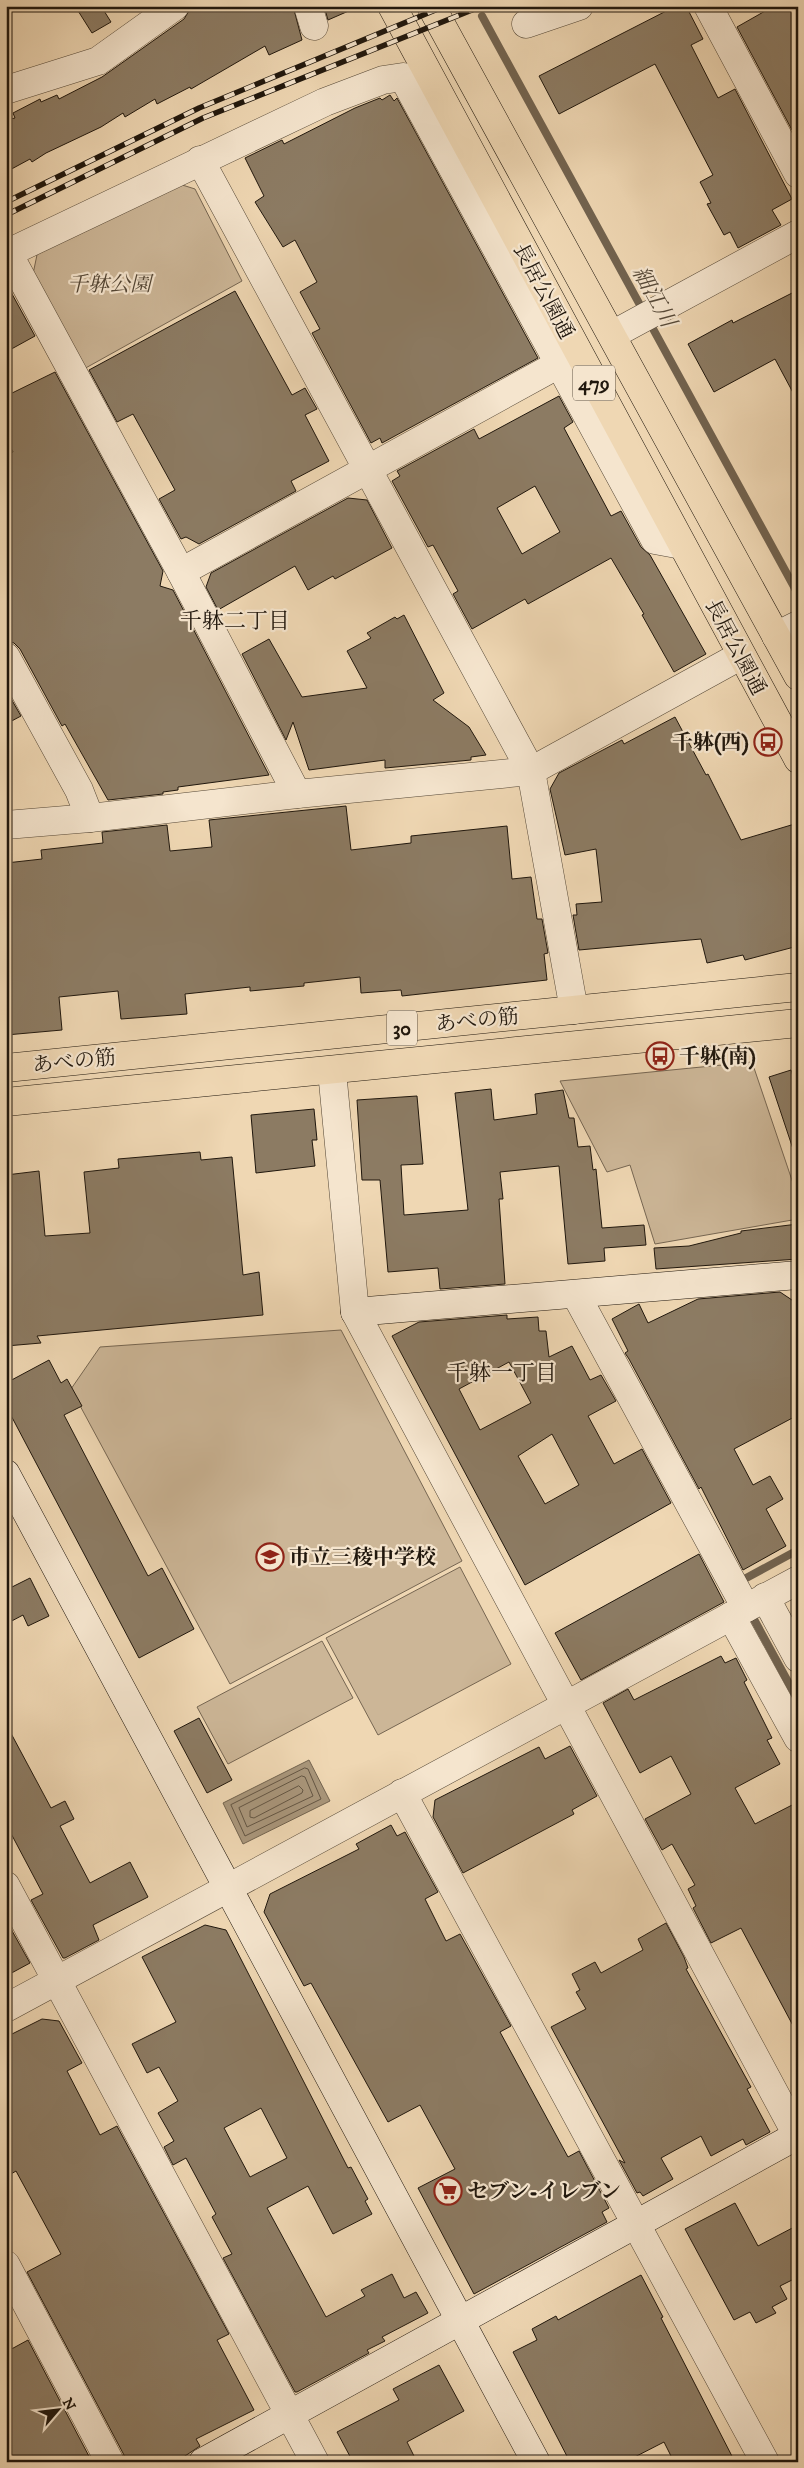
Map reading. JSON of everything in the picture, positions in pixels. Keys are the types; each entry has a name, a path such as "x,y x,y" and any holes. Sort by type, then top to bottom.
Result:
{"main road":[{"name":"長居公園通","path":"392,6 740,656 798,759"},
{"name":"長居公園通","path":"431,6 623,329 787,630 798,676"},
{"name":"あべの筋","path":"6,1068 798,987"},
{"name":"あべの筋","path":"6,1102 332,1071 798,1023"}],"street":[{"path":"6,90 98,60 175,6"},
{"path":"526,24 579,6"},
{"path":"708,6 798,174"},
{"path":"297,794 181,572 7,254 200,160 325,102 383,80 403,77 655,540 682,545"},
{"path":"200,160 530,771 574,1010"},
{"path":"623,329 798,234"},
{"path":"181,572 559,364"},
{"path":"6,825 90,818 297,794 530,771 740,656"},
{"path":"6,657 79,790 90,818"},
{"path":"202,2462 636,2222 798,2135 356,1312 332,1071"},
{"path":"356,1312 798,1275"},
{"path":"576,1295 747,1607 798,1738"},
{"path":"6,1474 536,2462"},
{"path":"6,2008 798,1580"},
{"path":"747,1607 798,1658"},
{"path":"402,1793 765,2462"},
{"path":"6,1886 315,2462"},
{"path":"6,2265 110,2462"}],"green space":[{"name":"千躰公園","path":"176,183 195,189 242,281 82,370 33,274 38,250"},
{"path":"752,1062 798,1198 798,1219 655,1244 630,1165 607,1172 560,1081"},
{"path":"341,1330 462,1561 230,1684 71,1389 100,1347"},
{"path":"460,1567 511,1664 378,1735 326,1638"},
{"path":"322,1641 353,1698 228,1764 197,1707"}],"water":[{"path":"309,1760 330,1801 243,1844 223,1803"}],"building":[{"path":"75,6 101,6 111,22 92,33"},
{"path":"192,6 293,6 302,40 269,55 265,46 191,89 190,87 157,104 155,99 125,117 123,113 101,127 46,153 32,162 30,159 6,172 6,120 15,118 13,113 40,99 41,102 57,95 59,99 102,77 184,19"},
{"path":"324,6 360,6 328,20"},
{"path":"676,6 686,6 703,39 691,45 718,98 735,89 792,199 772,210 781,225 738,248 730,232 724,235 707,204 711,203 700,182 713,175 655,64 559,114 539,76"},
{"path":"774,6 798,6 798,128 792,130 737,27"},
{"path":"390,95 394,101 397,98 538,358 382,443 380,438 371,443 312,333 320,329 300,292 317,282 295,240 283,247 255,202 264,196 245,158 282,140 284,144 355,108 380,98 382,100"},
{"path":"6,283 35,336 6,352"},
{"path":"798,290 798,402 775,359 714,392 688,344 732,320 733,323"},
{"path":"235,291 292,395 305,388 317,409 305,415 329,461 291,481 296,491 199,544 186,537 181,539 159,499 175,490 133,414 117,422 89,370"},
{"path":"55,372 163,571 160,586 173,590 269,775 178,787 178,790 163,792 163,794 108,800 65,724 62,726 20,649 14,643 6,641 6,456 13,452 6,439 6,396"},
{"path":"559,396 573,422 564,428 611,516 621,511 641,547 650,555 706,654 674,672 642,615 644,614 611,558 528,604 525,599 472,629 453,594 458,591 433,545 428,547 392,481 400,476 397,471 474,429 479,439","holes":["535,486 560,532 522,554 497,508"]},
{"path":"348,498 367,500 392,548 335,579 333,576 308,590 295,566 218,610 206,587 211,573"},
{"path":"404,615 444,693 433,700 469,727 486,755 471,757 471,760 385,768 385,760 309,770 293,722 286,740 242,654 269,639 302,697 367,688 347,651 371,638 367,633 395,617 397,619"},
{"path":"6,690 21,716 6,724"},
{"path":"675,717 706,775 708,774 741,840 798,823 798,946 745,960 743,955 707,963 701,939 579,950 573,915 577,915 576,904 602,902 596,849 565,855 550,789 559,773 622,740 624,744"},
{"path":"346,806 351,850 411,843 411,836 507,826 512,879 531,877 537,919 542,919 548,953 544,954 547,980 402,996 401,990 361,993 360,977 304,983 304,986 250,991 250,987 185,994 187,1014 121,1019 118,991 59,997 62,1030 6,1035 6,863 42,859 41,850 103,843 102,832 167,825 170,851 212,847 209,820"},
{"path":"791,1070 798,1092 798,1151 794,1152 769,1077"},
{"path":"491,1089 494,1120 537,1114 535,1094 563,1090 569,1118 574,1118 578,1147 590,1146 593,1170 596,1169 602,1228 644,1225 646,1245 604,1248 605,1261 568,1264 559,1166 500,1172 503,1199 499,1199 505,1284 440,1289 438,1268 388,1272 380,1180 362,1180 357,1100 417,1096 423,1164 401,1165 404,1215 468,1210 455,1093"},
{"path":"314,1109 317,1140 312,1140 315,1166 256,1173 251,1115"},
{"path":"200,1152 201,1160 232,1157 243,1275 259,1272 263,1315 37,1336 41,1343 6,1346 6,1175 39,1171 45,1236 90,1233 84,1172 119,1168 118,1159"},
{"path":"798,1224 798,1259 656,1269 654,1248 689,1246 741,1233 741,1231"},
{"path":"780,1292 792,1300 798,1311 798,1415 734,1449 753,1485 770,1476 783,1499 766,1509 786,1546 743,1570 701,1487 699,1489 625,1353 628,1351 612,1319 639,1304 648,1323 698,1299"},
{"path":"507,1315 507,1319 538,1317 539,1331 546,1331 549,1357 572,1346 590,1380 601,1375 616,1401 588,1416 614,1464 642,1449 671,1503 525,1585 392,1336 419,1322","holes":["509,1362 531,1403 480,1430 459,1389","552,1434 579,1485 545,1504 518,1456"]},
{"path":"49,1360 61,1383 67,1379 82,1406 64,1415 148,1576 162,1568 194,1629 139,1658 6,1406 6,1383"},
{"path":"699,1554 724,1602 581,1680 555,1633"},
{"path":"30,1578 49,1616 28,1626 23,1615 6,1624 6,1590"},
{"path":"721,1656 725,1663 736,1658 747,1680 744,1682 772,1738 767,1740 780,1764 735,1788 755,1824 798,1802 798,2035 741,1928 711,1943 693,1908 696,1906 688,1889 695,1885 672,1844 662,1850 645,1819 691,1794 671,1756 640,1773 603,1703 628,1689 634,1700"},
{"path":"199,1718 232,1780 207,1793 174,1731"},
{"path":"6,1724 51,1808 65,1801 74,1819 60,1826 90,1883 130,1862 148,1897 93,1925 99,1940 65,1958 63,1958 31,1900 43,1894 6,1824"},
{"path":"570,1746 597,1796 572,1810 574,1814 463,1873 433,1817 435,1800 539,1747 545,1759"},
{"path":"391,1825 397,1836 405,1832 438,1892 425,1899 446,1941 460,1934 511,2026 500,2032 568,2157 579,2151 609,2208 602,2212 607,2222 474,2294 418,2188 455,2169 420,2105 388,2122 311,1983 304,1986 264,1912 270,1894 359,1849 356,1844"},
{"path":"6,1920 30,1963 6,1976"},
{"path":"666,1923 684,1957 688,1968 686,1969 751,2087 747,2089 770,2132 746,2145 743,2139 711,2156 701,2136 661,2158 673,2179 643,2196 640,2192 637,2193 619,2160 625,2163 551,2027 586,2009 576,1992 580,1990 572,1974 595,1962 601,1973 643,1950 638,1939"},
{"path":"205,1925 226,1930 348,2168 351,2167 368,2199 365,2201 372,2214 333,2234 308,2186 267,2208 326,2317 365,2296 361,2290 392,2274 404,2298 416,2292 428,2313 382,2337 385,2341 367,2350 369,2353 297,2392 295,2392 223,2258 232,2254 212,2217 216,2214 186,2158 173,2165 164,2147 174,2141 158,2113 178,2101 159,2067 147,2073 132,2044 176,2022 142,1957","holes":["261,2108 287,2158 250,2177 224,2128"]},
{"path":"42,2019 59,2021 82,2063 67,2071 100,2135 117,2126 229,2334 217,2340 254,2410 196,2439 200,2446 176,2462 125,2462 124,2455 27,2272 61,2254 16,2171 6,2177 6,2037"},
{"path":"735,2203 758,2246 798,2225 798,2277 780,2286 787,2299 772,2307 776,2313 756,2323 750,2312 734,2320 685,2229"},
{"path":"641,2275 735,2462 674,2462 664,2442 625,2462 570,2462 513,2352 537,2340 532,2329 556,2316 558,2320"},
{"path":"28,2340 92,2462 6,2462 6,2352"},
{"path":"439,2365 464,2411 407,2442 417,2462 353,2462 337,2432 399,2400 393,2389"}],"waterway":[{"name":"細江川","path":"482,16 798,594"},
{"name":"細江川","path":"737,1583 798,1550"},
{"name":"細江川","path":"750,1612 798,1700"}],"railway":[{"path":"6,202 199,108 445,6"},
{"path":"6,215 203,118 482,6"}],"place":[{"name":"千躰(西)","path":"768,742"},
{"name":"千躰(南)","path":"660,1056"},
{"name":"市立三稜中学校","path":"270,1557"},
{"name":"セブン-イレブン","path":"448,2191"}],"district":[{"name":"千躰二丁目","path":"235,620"},
{"name":"千躰一丁目","path":"502,1372"}]}
